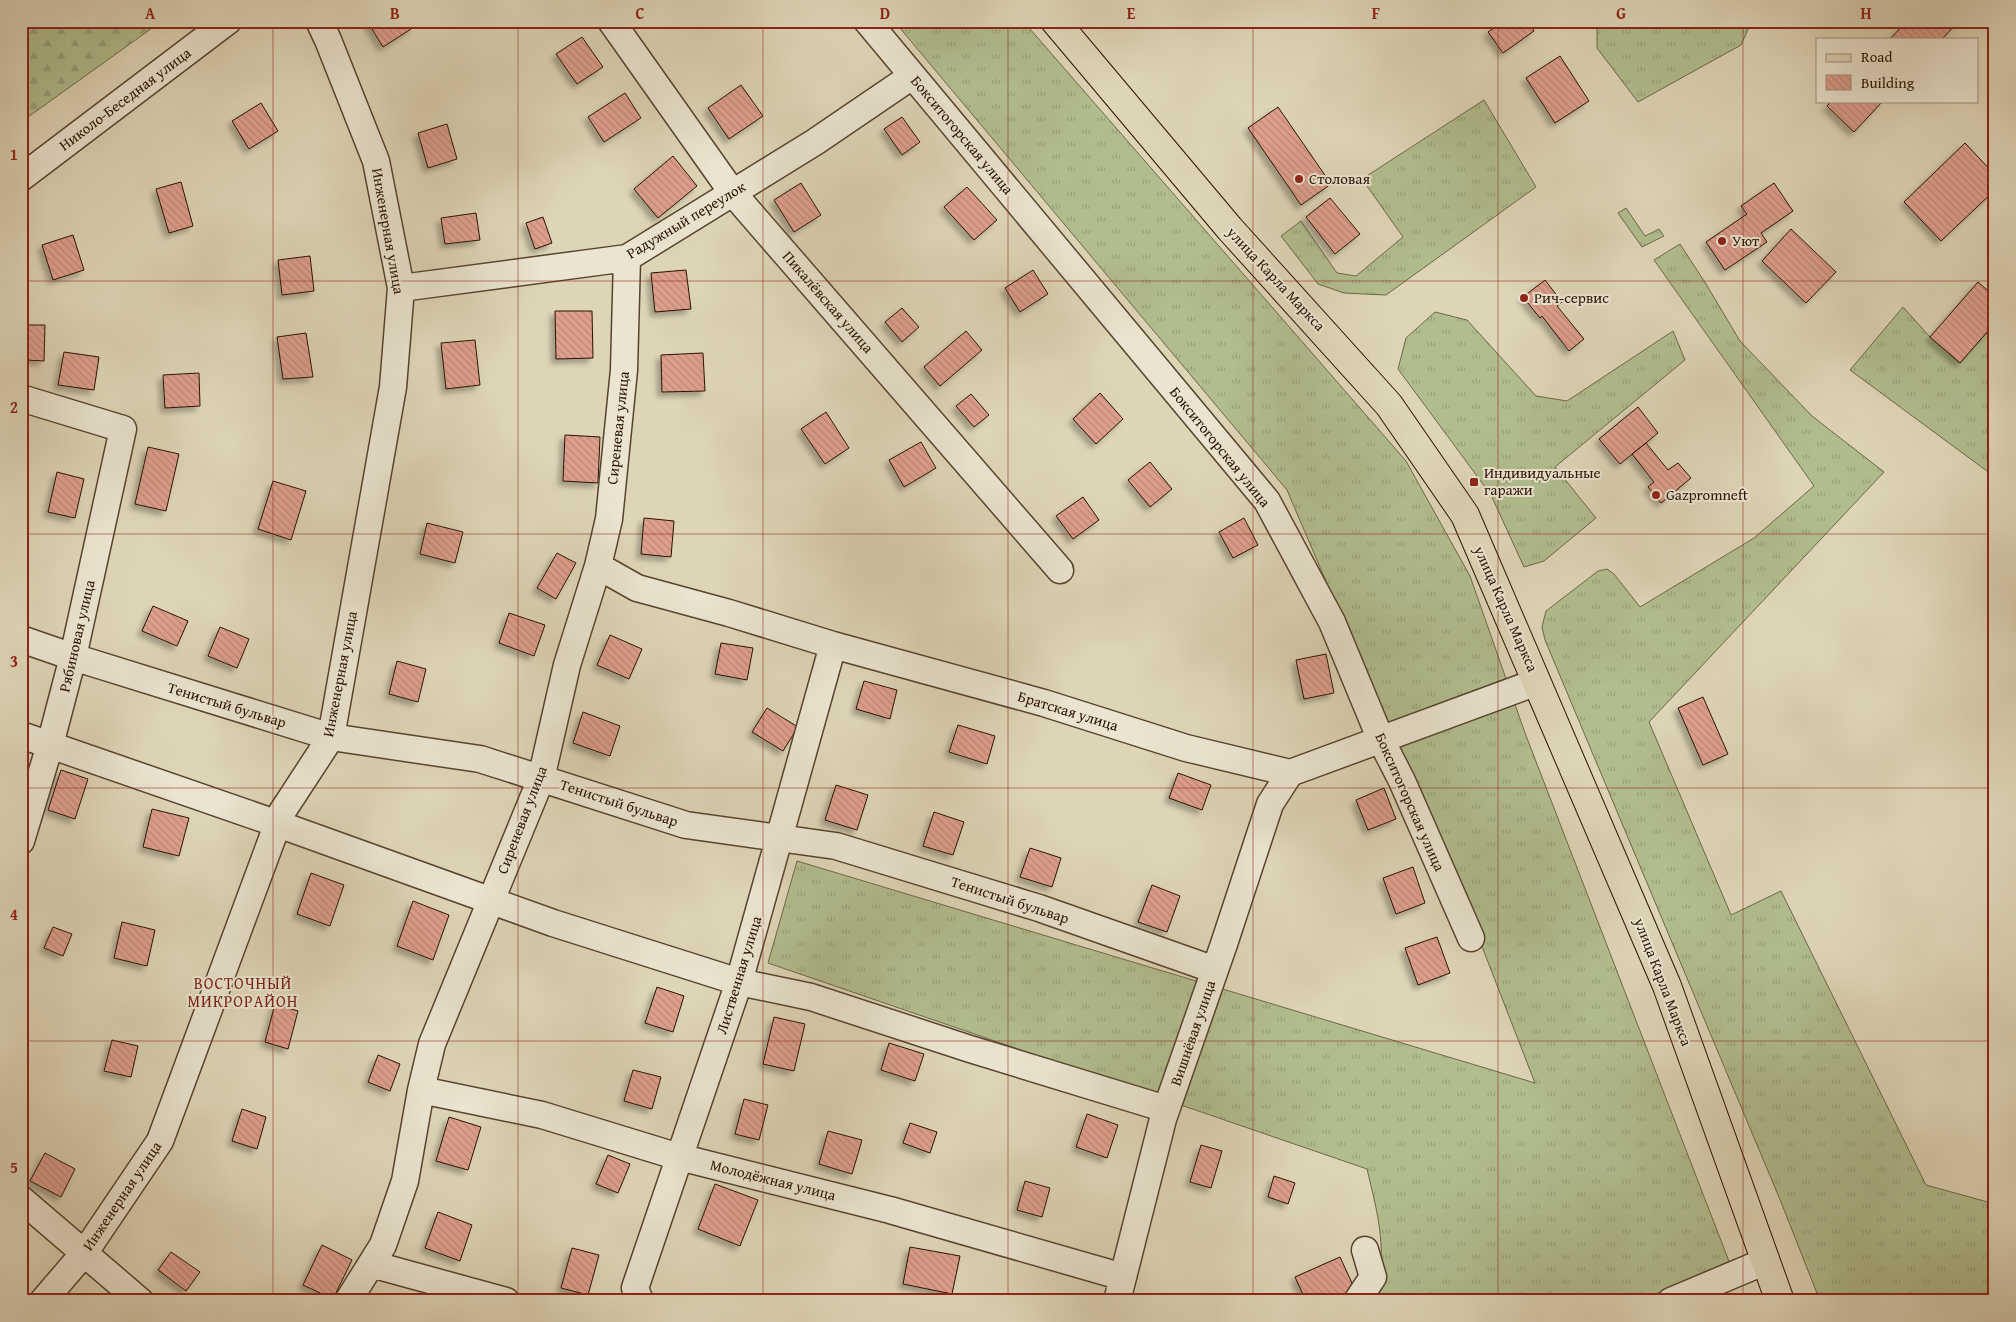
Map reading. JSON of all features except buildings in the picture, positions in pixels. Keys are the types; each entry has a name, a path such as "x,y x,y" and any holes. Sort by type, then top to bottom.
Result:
{"main road":[{"name":"улица Карла Маркса","path":"1055,21 1230,229 1389,404 1465,515 1667,986 1780,1301"}],"street":[{"name":"Николо-Беседная улица","path":"21,178 228,21"},
{"name":"Инженерная улица","path":"43,1301 85,1252 160,1140 282,812 331,737 392,387 400,288 376,161 319,21"},
{"name":"Пикалёвская улица","path":"611,21 732,192 1060,570"},
{"name":"Бокситогорская улица","path":"867,21 1267,501 1332,622 1381,740 1402,781 1471,938"},
{"name":"Радужный переулок","path":"400,288 627,258 815,142 912,76"},
{"name":"Сиреневая улица","path":"348,1301 383,1245 405,1181 421,1090 432,1044 541,779 566,666 598,566 609,519 624,370 627,258"},
{"name":"Рябиновая улица","path":"21,398 124,429 73,657 50,745 21,841"},
{"name":"Братская улица","path":"598,566 637,588 729,613 833,645 1044,703 1186,748 1290,773"},
{"name":"Тенистый бульвар","path":"21,639 331,737 480,760 686,825 836,846 1039,908 1215,970"},
{"name":"Лиственная улица","path":"640,1301 636,1288 740,982 833,645"},
{"path":"1290,773 1538,682"},
{"path":"21,735 278,824 552,923 740,982 810,997 970,1049 1166,1109"},
{"name":"Вишнёвая улица","path":"1120,1289 1166,1109 1215,970 1270,804 1290,773"},
{"name":"Молодёжная улица","path":"421,1090 542,1115 679,1157 890,1210 1120,1289"},
{"path":"21,1199 140,1301"},
{"path":"1357,1301 1373,1277 1366,1250"},
{"path":"1671,1301 1766,1261"},
{"path":"371,1264 506,1301"}],"green space":[{"path":"21,21 162,21 21,122"},
{"path":"894,21 1023,21 1406,461 1470,576 1525,733 1730,1264 1638,1301 1374,1301 1381,1267 1381,1251 1378,1219 1367,1169 768,963 797,861 1535,1083 1481,944 1287,490"},
{"path":"1597,21 1749,21 1750,25 1741,45 1638,102 1597,48"},
{"path":"1484,100 1536,187 1386,295 1344,293 1318,284 1281,236 1301,221 1337,273 1356,276 1403,237 1362,179"},
{"path":"1626,208 1645,236 1659,229 1664,236 1642,247 1618,213"},
{"path":"1680,244 1740,341 1812,416 1884,472 1649,722 1731,915 1781,891 1926,1185 1995,1204 1995,1301 1957,1301 1954,1298 1945,1301 1820,1301 1781,1202 1545,640 1542,627 1546,611 1598,571 1607,569 1614,574 1640,607 1754,538 1814,486 1654,260"},
{"path":"1903,307 1930,337 1960,363 1995,323 1995,477 1850,370"},
{"path":"1435,312 1467,320 1536,396 1567,401 1673,331 1685,360 1555,467 1596,518 1544,561 1524,567 1491,495 1398,369 1406,338"}],"place":[{"name":"Столовая","path":"1299,179"},
{"name":"Уют","path":"1722,241"},
{"name":"Рич-сервис","path":"1524,298"},
{"name":"Индивидуальные гаражи","path":"1474,482"},
{"name":"Gazpromneft","path":"1656,495"}],"district":[{"name":"ВОСТОЧНЫЙ МИКРОРАЙОН","path":"243,992"}]}
